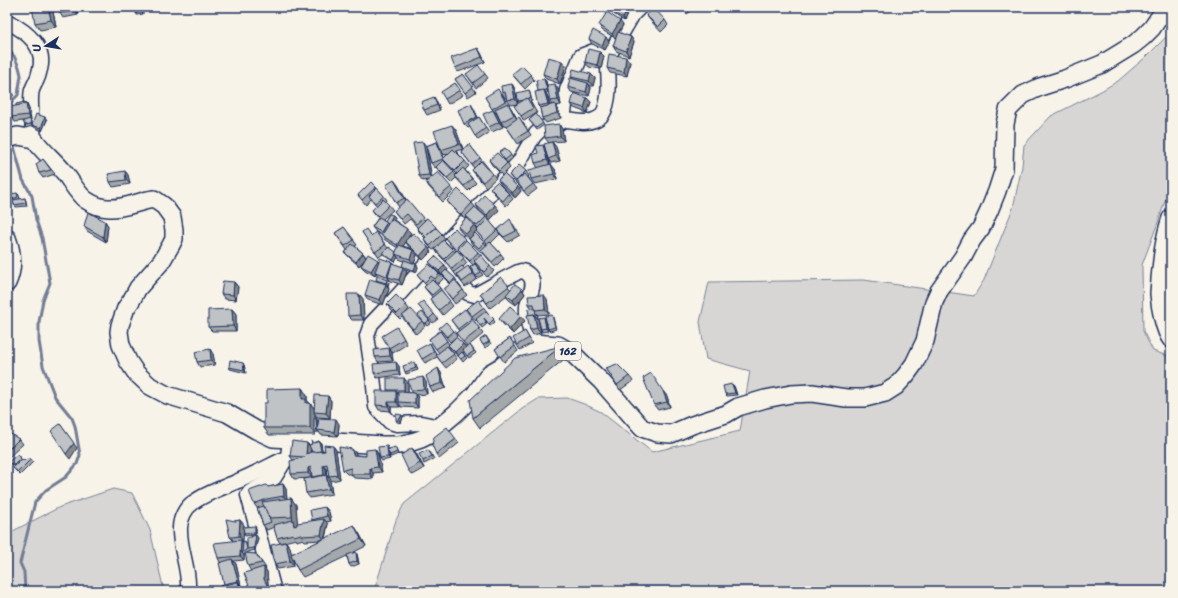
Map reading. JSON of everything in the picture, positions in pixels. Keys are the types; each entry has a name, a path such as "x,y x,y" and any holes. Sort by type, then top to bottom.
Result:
{"main road":[{"name":"162","path":"534,343 558,345 572,353 600,381 642,428 657,433 671,434 692,425 726,414 738,407 784,395 812,393 840,397 865,398 885,393 896,386 914,364 924,341 938,291 963,257 972,240 981,228 989,211 1004,169 1005,124 1008,110 1023,95 1040,87 1102,64 1133,45 1152,28 1166,7"},
{"path":"7,140 18,136 34,139 64,171 85,200 102,207 109,208 154,199 164,206 172,216 174,239 161,262 138,288 126,308 119,332 121,345 128,361 136,373 150,386 167,395 227,413 256,430 274,438 382,445 400,445 421,439 440,427 475,394 490,373 502,366 519,351 524,350 534,343"},
{"path":"1171,218 1167,229 1161,266 1159,295 1164,323 1168,335 1171,338"},
{"path":"7,238 12,257 12,268 7,283"}],"street":[{"path":"564,120 567,90 581,56 594,51 607,54 611,52 633,14 640,7"},
{"path":"7,21 28,33 39,50 42,58 39,73 32,90 34,139"},
{"path":"440,427 421,423 397,424 390,422 378,410 375,402 375,391 367,336 371,324 393,302 519,162 534,136 542,128 556,125 564,120 586,122 601,116 606,104 608,87 607,54"},
{"path":"436,254 468,293 475,295 520,272 525,272 528,274 531,277 532,290 527,306 529,329 534,343"},
{"path":"274,591 248,495 250,492 274,478 288,456 290,439"},
{"path":"188,591 186,561 180,536 182,517 187,508 200,498 241,480 288,456"}],"shaded area":[{"path":"1171,32 1171,183 1142,265 1143,331 1153,351 1171,357 1171,591 374,591 396,520 404,504 522,409 538,399 567,398 584,404 601,412 652,452 740,431 750,371 706,359 700,322 709,282 864,280 974,296 984,280 1013,208 1022,166 1024,145 1051,116 1118,81 1147,56"},
{"path":"113,489 132,493 150,530 164,591 7,591 7,534 60,507"}],"building":[{"path":"32,7 48,7 51,20 35,23"},
{"path":"59,7 74,7 75,10 60,13"},
{"path":"135,7 140,7 141,12 136,13"},
{"path":"615,7 626,13 623,18 612,12"},
{"path":"654,8 665,20 658,27 646,15"},
{"path":"607,12 620,21 612,34 599,25"},
{"path":"593,30 606,37 602,46 589,39"},
{"path":"618,32 631,37 626,51 613,46"},
{"path":"478,48 482,57 455,68 451,58"},
{"path":"588,49 600,52 597,65 585,62"},
{"path":"609,54 626,57 624,72 607,68"},
{"path":"548,57 562,61 557,79 543,74"},
{"path":"478,65 485,74 473,83 466,74"},
{"path":"522,66 531,75 521,84 512,74"},
{"path":"573,69 591,74 589,81 571,77"},
{"path":"463,74 473,87 465,93 455,79"},
{"path":"570,78 588,83 586,92 568,87"},
{"path":"544,79 547,90 538,91 536,80"},
{"path":"7,80 9,91 7,92"},
{"path":"455,83 460,90 445,99 441,92"},
{"path":"512,84 515,99 507,100 505,92 502,93 501,86"},
{"path":"555,84 558,100 550,101 547,85"},
{"path":"498,89 505,101 492,109 485,97"},
{"path":"529,90 531,98 518,101 517,93"},
{"path":"544,90 548,104 538,106 535,92"},
{"path":"574,93 587,98 584,108 571,104"},
{"path":"434,97 437,105 424,110 421,102"},
{"path":"527,98 533,108 521,116 514,106"},
{"path":"25,102 25,104 16,106 16,104"},
{"path":"508,103 514,115 501,122 495,109"},
{"path":"26,104 28,115 11,117 10,107"},
{"path":"471,104 477,117 464,124 458,110"},
{"path":"555,104 557,113 542,118 540,108"},
{"path":"493,110 499,122 489,127 483,114"},
{"path":"36,114 45,117 41,128 32,125"},
{"path":"536,114 543,123 536,128 529,120"},
{"path":"479,117 486,128 475,136 468,124"},
{"path":"519,117 528,131 515,139 506,126"},
{"path":"30,119 31,124 25,125 23,121"},
{"path":"559,124 560,136 545,138 544,126"},
{"path":"452,125 459,144 441,150 434,131"},
{"path":"423,142 429,175 419,176 413,143"},
{"path":"437,142 443,159 431,163 426,146"},
{"path":"552,142 556,156 548,159 544,144"},
{"path":"469,144 480,158 472,165 461,151"},
{"path":"543,145 547,160 535,163 533,155 538,153 536,146"},
{"path":"505,148 511,155 505,160 499,152"},
{"path":"453,149 465,161 455,171 443,159"},
{"path":"497,153 507,163 499,171 489,160"},
{"path":"43,159 51,170 39,173 36,164"},
{"path":"443,160 454,172 447,178 436,167"},
{"path":"481,161 492,174 483,182 472,170"},
{"path":"551,164 554,174 531,179 529,170"},
{"path":"519,165 526,171 516,181 509,175"},
{"path":"463,168 472,179 464,186 455,176"},
{"path":"125,171 126,180 110,182 108,174"},
{"path":"438,172 451,187 439,197 426,182"},
{"path":"504,174 518,187 512,193 498,180"},
{"path":"525,174 533,184 524,191 516,181"},
{"path":"394,180 404,198 396,203 386,185"},
{"path":"371,182 376,187 362,200 358,195"},
{"path":"497,182 509,194 503,201 490,188"},
{"path":"377,188 384,196 375,203 369,196"},
{"path":"458,189 472,203 461,215 447,201"},
{"path":"17,193 18,197 12,199 11,194"},
{"path":"484,195 495,205 487,215 476,205"},
{"path":"25,198 26,203 14,205 13,200"},
{"path":"383,199 389,205 378,216 372,210"},
{"path":"407,199 423,218 416,224 407,214 401,219 394,211"},
{"path":"475,207 486,217 477,226 466,216"},
{"path":"88,212 105,221 103,237 84,226"},
{"path":"389,214 393,215 388,224 385,221"},
{"path":"379,217 387,222 381,232 372,227"},
{"path":"427,218 436,227 427,235 436,228 442,234 430,246 424,239 426,237 417,228"},
{"path":"466,218 474,225 466,234 458,227"},
{"path":"391,219 407,229 397,245 381,235"},
{"path":"488,219 497,230 485,241 476,231"},
{"path":"510,219 516,231 504,237 497,230"},
{"path":"344,227 354,240 345,246 335,233"},
{"path":"455,228 465,239 455,249 445,238"},
{"path":"366,229 371,236 376,232 385,245 375,252 362,232"},
{"path":"413,233 428,247 420,256 405,241"},
{"path":"475,233 484,242 479,248 469,239"},
{"path":"443,240 453,250 444,259 435,249"},
{"path":"466,240 478,252 470,261 458,249"},
{"path":"490,242 501,254 492,262 481,250"},
{"path":"352,244 363,253 356,262 345,253"},
{"path":"399,245 413,250 410,259 395,254"},
{"path":"389,247 396,252 393,260 382,253"},
{"path":"457,250 464,258 452,269 445,261"},
{"path":"368,254 378,260 371,271 361,266"},
{"path":"481,255 490,266 484,272 474,261"},
{"path":"435,256 445,265 439,271 429,262"},
{"path":"380,258 392,262 387,276 375,272"},
{"path":"404,260 416,264 414,271 402,266"},
{"path":"392,263 403,267 399,280 388,277"},
{"path":"429,264 439,274 435,279 431,276 425,282 417,275"},
{"path":"475,264 481,272 476,276 470,267"},
{"path":"462,266 465,269 457,274 457,277 454,272"},
{"path":"468,266 473,274 462,282 457,274"},
{"path":"446,270 455,278 451,283 442,274"},
{"path":"377,276 387,280 386,283 376,280"},
{"path":"501,277 509,286 487,303 480,294"},
{"path":"370,279 386,284 380,300 365,295"},
{"path":"432,280 440,288 432,295 424,287"},
{"path":"455,280 463,290 452,299 444,289"},
{"path":"223,281 234,282 233,295 221,294"},
{"path":"515,284 522,289 513,300 506,295"},
{"path":"441,290 450,301 439,310 430,299"},
{"path":"347,294 359,294 360,315 348,316"},
{"path":"396,295 406,305 397,314 387,304"},
{"path":"544,295 545,309 535,310 534,304 529,304 528,296"},
{"path":"478,300 484,307 472,316 466,309"},
{"path":"423,301 434,314 429,319 418,305"},
{"path":"510,306 521,316 510,329 499,319"},
{"path":"535,308 536,315 529,315 528,309"},
{"path":"232,309 233,326 208,327 208,310"},
{"path":"411,309 422,321 413,329 402,316"},
{"path":"465,309 472,318 458,329 451,320"},
{"path":"486,311 494,319 489,324 484,318 486,322 480,326 476,319"},
{"path":"422,312 429,320 425,324 418,315"},
{"path":"534,314 537,328 530,330 527,315"},
{"path":"552,315 555,327 548,329 545,316"},
{"path":"544,317 546,328 541,329 538,318"},
{"path":"473,320 480,329 463,342 456,333"},
{"path":"446,322 454,331 447,337 439,328"},
{"path":"397,327 404,339 389,348 382,336"},
{"path":"440,331 447,341 436,349 429,339"},
{"path":"525,331 529,338 517,345 513,338"},
{"path":"486,336 489,342 483,345 480,340"},
{"path":"456,337 463,344 455,352 448,345"},
{"path":"510,338 515,346 500,357 495,349"},
{"path":"430,343 434,352 422,359 417,350"},
{"path":"470,345 474,351 467,356 463,350"},
{"path":"447,346 454,354 442,363 436,355"},
{"path":"561,346 473,418 470,400 515,358"},
{"path":"389,348 390,356 375,357 374,350"},
{"path":"210,349 211,360 197,362 195,352"},
{"path":"462,352 465,356 461,359 458,356"},
{"path":"230,360 243,363 244,370 229,367"},
{"path":"396,362 397,370 374,373 373,364"},
{"path":"414,362 416,368 405,372 403,366"},
{"path":"617,364 629,376 617,385 606,368"},
{"path":"438,368 442,383 430,387 426,376"},
{"path":"651,373 663,391 667,402 654,405 643,378"},
{"path":"423,377 424,389 411,390 408,380"},
{"path":"387,378 404,378 404,390 387,390"},
{"path":"732,384 735,393 725,394 723,386"},
{"path":"302,388 302,399 306,399 306,403 310,403 310,428 264,428 264,403 267,403 267,389"},
{"path":"376,391 396,391 396,402 388,402 388,406 376,405"},
{"path":"398,392 415,393 415,403 398,402"},
{"path":"315,395 328,396 326,413 314,412"},
{"path":"396,414 402,415 399,420 396,420"},
{"path":"316,418 317,430 314,430 314,419"},
{"path":"319,418 336,419 334,432 317,430"},
{"path":"60,424 74,443 66,454 51,431"},
{"path":"447,427 456,439 436,454 432,445 434,437"},
{"path":"9,433 19,439 7,451 7,435"},
{"path":"292,441 307,443 306,454 325,451 324,445 333,446 337,475 329,476 327,464 323,465 324,475 312,477 311,467 308,468 308,473 291,474 290,461 305,457 290,456"},
{"path":"311,441 314,443 319,441 321,451 312,452 309,445 312,444"},
{"path":"387,446 388,457 380,458 378,447"},
{"path":"339,447 352,449 353,455 366,456 366,450 375,449 378,467 370,468 370,474 351,474 351,468 343,470"},
{"path":"395,447 397,452 390,455 387,450"},
{"path":"412,448 420,463 408,470 401,455"},
{"path":"428,450 432,456 423,461 419,454"},
{"path":"18,454 20,459 14,465 8,462"},
{"path":"31,459 18,472 13,468 21,460"},
{"path":"326,475 329,489 306,493 304,479"},
{"path":"283,484 284,496 267,499 254,504 249,491 266,485 268,487"},
{"path":"291,498 292,517 269,518 262,502"},
{"path":"264,506 271,522 263,525 257,508"},
{"path":"325,507 327,516 312,520 310,510"},
{"path":"226,519 235,521 240,520 239,536 230,537"},
{"path":"324,519 321,535 301,536 301,534 294,536 293,534 277,538 273,525 293,520 294,526 297,525 297,523"},
{"path":"354,525 361,539 298,570 291,554"},
{"path":"255,526 255,532 244,533 243,527"},
{"path":"256,535 254,548 247,549 247,538"},
{"path":"241,540 240,556 218,558 214,543"},
{"path":"245,541 247,549 242,553 243,542"},
{"path":"286,542 290,561 275,564 271,545"},
{"path":"356,552 357,561 349,564 347,555"},
{"path":"245,553 256,554 262,563 248,566"},
{"path":"232,559 238,581 224,584 219,563"},
{"path":"264,567 264,579 269,589 262,591 251,591 244,573"},
{"path":"238,582 240,591 221,591 220,586"}],"waterway":[{"path":"7,49 14,56 21,75 18,95 11,102 7,111"},
{"path":"7,118 11,133"},
{"path":"13,143 23,180 32,196 36,220 42,238 50,283 43,300 39,322 39,341 43,366 55,397 72,418 75,426 80,455 77,464 66,477 46,490 35,502 20,563 24,572 25,591"}]}
